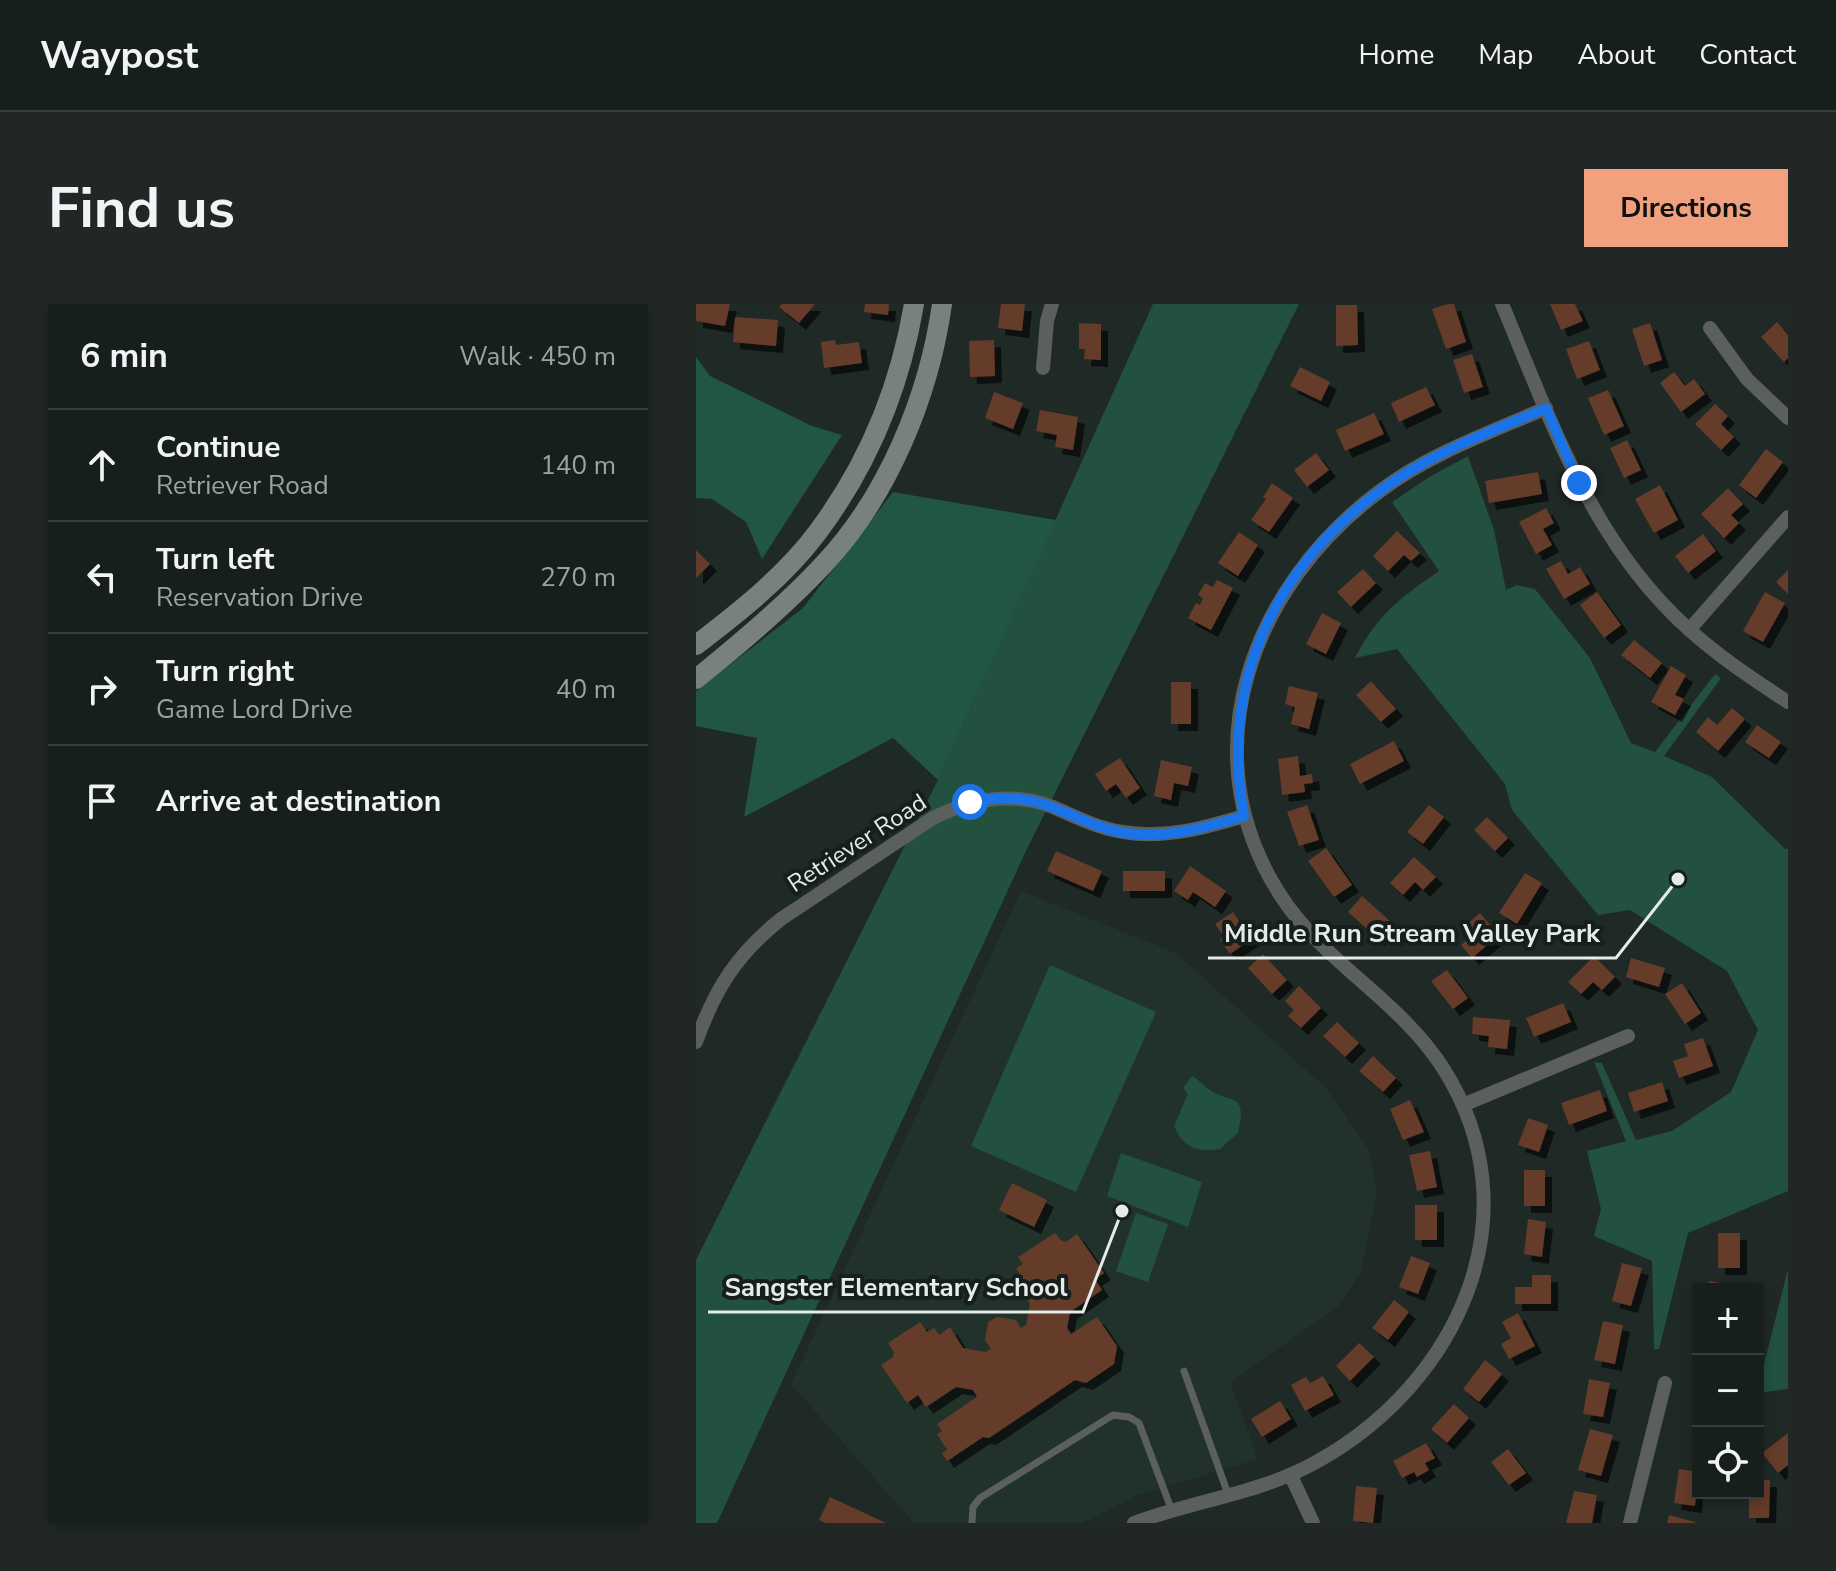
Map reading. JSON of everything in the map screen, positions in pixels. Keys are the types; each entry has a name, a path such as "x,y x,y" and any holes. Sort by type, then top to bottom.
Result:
{"main road":[{"path":"696,645 792,562 816,534 852,480 882,421 893,390 914,304"},
{"path":"696,679 779,609 825,563 869,506 904,435 920,394 942,304"}],"street":[{"path":"1043,368 1047,321 1052,304"},
{"path":"1502,304 1579,483 1609,535 1654,594 1689,630 1788,702"},
{"path":"1710,328 1747,379 1788,418"},
{"path":"1134,1523 1291,1476 1340,1448 1387,1411 1429,1365 1459,1316 1477,1265 1483,1213 1479,1159 1463,1105 1425,1043 1373,991 1319,944 1291,912 1256,851 1244,816 1237,758 1240,710 1244,686 1266,627 1302,567 1342,523 1405,474 1449,450 1546,408"},
{"path":"1689,630 1788,517"},
{"name":"Retriever Road","path":"696,1042 708,1007 723,980 740,956 761,935 933,818 953,808 987,799 1024,800 1050,806 1100,827 1147,835 1181,833 1244,816"},
{"path":"1463,1105 1628,1036"},
{"path":"1630,1523 1665,1383"},
{"path":"1291,1476 1313,1523"}],"lane":[{"path":"1184,1371 1229,1496"},
{"path":"972,1523 973,1507 980,1498 1113,1415 1129,1417 1139,1423 1172,1511"}],"shaded area":[{"path":"1021,891 1176,953 1326,1088 1369,1150 1377,1192 1361,1272 1338,1307 1230,1382 1258,1459 1138,1495 1082,1523 914,1523 791,1384"}],"green space":[{"path":"1153,304 1299,304 1025,853 717,1523 696,1523 696,1260 938,780"},
{"path":"696,357 710,376 812,426 842,435 762,559 746,522 712,499 696,498"},
{"path":"1468,456 1494,530 1506,590 1517,585 1535,589 1590,658 1631,743 1655,752 1715,674 1721,678 1664,756 1712,777 1788,849 1788,1191 1688,1233 1659,1349 1654,1349 1652,1261 1594,1236 1601,1209 1587,1151 1626,1141 1594,1062 1602,1063 1636,1140 1672,1131 1731,1092 1758,1030 1727,971 1630,910 1598,915 1512,810 1505,784 1397,649 1355,658 1372,630 1391,608 1439,571 1392,502"},
{"path":"893,492 1056,520 938,780 893,738 744,817 757,738 696,726 696,691 803,608"},
{"path":"1050,965 1156,1012 1076,1192 971,1146"},
{"path":"1192,1076 1215,1093 1239,1104 1238,1133 1220,1149 1204,1150 1186,1144 1174,1126 1188,1094 1183,1088"},
{"path":"1121,1153 1202,1182 1188,1227 1107,1196"},
{"path":"1136,1213 1168,1224 1148,1282 1116,1271"},
{"path":"1788,1269 1788,1389 1764,1392 1764,1364"}],"building":[{"path":"696,304 730,304 725,326 696,321"},
{"path":"782,304 815,304 799,323 779,307"},
{"path":"865,304 889,304 888,315 864,312"},
{"path":"1001,304 1025,304 1022,331 998,328"},
{"path":"1454,304 1466,342 1446,349 1432,309"},
{"path":"1550,304 1575,304 1583,321 1561,330"},
{"path":"1336,305 1357,305 1358,345 1336,346"},
{"path":"735,317 778,320 776,346 733,342"},
{"path":"1777,322 1788,335 1788,358 1784,362 1761,337"},
{"path":"1079,323 1101,324 1101,360 1084,359 1085,349 1079,349"},
{"path":"1650,323 1662,360 1644,366 1632,329"},
{"path":"835,340 836,345 859,342 862,363 824,368 821,342"},
{"path":"994,340 995,376 970,377 969,341"},
{"path":"1589,341 1600,370 1577,379 1566,349"},
{"path":"1472,354 1483,387 1464,393 1453,360"},
{"path":"1300,367 1330,382 1321,401 1290,386"},
{"path":"1674,372 1685,386 1694,379 1705,394 1681,412 1660,383"},
{"path":"1426,387 1435,405 1399,422 1391,403"},
{"path":"1608,390 1624,426 1604,435 1588,398"},
{"path":"994,392 1023,403 1013,429 985,418"},
{"path":"1715,404 1728,416 1721,424 1734,437 1721,450 1695,424"},
{"path":"1040,410 1078,417 1073,450 1055,447 1057,435 1036,431"},
{"path":"1374,413 1384,434 1345,451 1336,430"},
{"path":"1627,440 1641,470 1624,478 1610,448"},
{"path":"1766,449 1783,462 1756,498 1739,485"},
{"path":"1316,453 1329,470 1307,487 1294,470"},
{"path":"1538,472 1542,494 1489,503 1485,481"},
{"path":"1272,483 1293,498 1269,532 1251,520 1266,499 1263,497"},
{"path":"1660,485 1678,520 1654,533 1635,499"},
{"path":"1728,488 1743,504 1731,515 1739,523 1724,538 1701,514"},
{"path":"1546,508 1554,523 1543,529 1552,545 1536,554 1519,522"},
{"path":"1397,531 1420,553 1411,561 1404,555 1388,571 1373,556"},
{"path":"1239,532 1258,545 1238,576 1218,563"},
{"path":"1703,534 1716,551 1688,573 1675,556"},
{"path":"696,550 710,564 696,578"},
{"path":"1561,561 1568,574 1580,567 1590,584 1564,599 1546,569"},
{"path":"1363,569 1376,583 1351,607 1337,592"},
{"path":"1788,570 1788,594 1776,582"},
{"path":"1217,580 1233,588 1211,630 1188,618 1196,603 1200,605 1203,598 1198,595 1205,583 1213,587"},
{"path":"1597,592 1621,625 1604,638 1580,605"},
{"path":"1765,592 1785,603 1763,642 1743,631"},
{"path":"1322,613 1341,623 1326,654 1306,644"},
{"path":"1634,640 1662,663 1650,678 1621,655"},
{"path":"1671,666 1686,675 1675,695 1684,699 1675,715 1651,702"},
{"path":"1371,681 1396,709 1381,722 1356,695"},
{"path":"1171,682 1191,682 1191,724 1171,724"},
{"path":"1289,686 1318,693 1309,729 1291,724 1295,707 1285,704"},
{"path":"1732,708 1745,719 1718,751 1696,732 1708,717 1717,725"},
{"path":"1757,725 1781,742 1769,758 1745,742"},
{"path":"1394,741 1404,761 1360,784 1350,764"},
{"path":"1298,756 1300,776 1312,774 1313,783 1304,784 1305,792 1282,795 1278,759"},
{"path":"1120,758 1140,788 1126,798 1116,784 1106,791 1095,774"},
{"path":"1161,760 1192,767 1188,786 1174,783 1171,800 1154,796"},
{"path":"1307,805 1319,840 1299,846 1287,812"},
{"path":"1429,805 1444,817 1423,844 1407,832"},
{"path":"1487,817 1508,838 1495,851 1474,830"},
{"path":"1326,848 1352,885 1334,897 1308,861"},
{"path":"1056,851 1102,871 1093,891 1047,871"},
{"path":"1414,857 1436,877 1423,890 1415,882 1403,895 1390,883"},
{"path":"1190,866 1226,891 1215,907 1193,892 1188,900 1174,891"},
{"path":"1123,871 1165,871 1165,891 1123,891"},
{"path":"1525,873 1542,883 1517,924 1499,913"},
{"path":"1362,896 1392,923 1378,939 1348,912"},
{"path":"1233,912 1252,939 1230,954 1220,940 1224,937 1215,924"},
{"path":"1480,913 1499,935 1472,958 1461,945 1474,934 1466,925"},
{"path":"1263,954 1287,980 1272,994 1248,968"},
{"path":"1594,956 1615,977 1602,990 1593,982 1581,994 1568,982"},
{"path":"1631,958 1665,968 1659,987 1626,977"},
{"path":"1447,970 1468,998 1453,1009 1431,981"},
{"path":"1682,983 1701,1013 1685,1024 1665,994"},
{"path":"1299,986 1321,1008 1301,1028 1288,1016 1294,1010 1285,1001"},
{"path":"1563,1003 1571,1022 1534,1037 1526,1018"},
{"path":"1473,1017 1510,1020 1507,1049 1488,1047 1489,1036 1472,1034"},
{"path":"1337,1022 1359,1043 1345,1057 1323,1036"},
{"path":"1703,1038 1713,1066 1679,1078 1673,1061 1688,1056 1684,1044"},
{"path":"1373,1056 1396,1078 1383,1092 1359,1071"},
{"path":"1662,1082 1668,1101 1634,1112 1628,1093"},
{"path":"1600,1090 1607,1111 1569,1125 1561,1103"},
{"path":"1410,1100 1424,1132 1403,1140 1390,1109"},
{"path":"1528,1118 1548,1125 1539,1152 1518,1145"},
{"path":"1430,1151 1437,1187 1417,1191 1409,1155"},
{"path":"1524,1170 1545,1170 1545,1206 1524,1206"},
{"path":"1012,1183 1047,1200 1034,1227 999,1210"},
{"path":"1415,1205 1437,1205 1437,1240 1415,1240"},
{"path":"1528,1219 1546,1222 1542,1257 1524,1254"},
{"path":"1055,1233 1066,1242 1077,1234 1104,1273 1095,1279 1102,1290 1070,1312 1067,1328 1071,1334 1097,1317 1117,1346 1114,1364 1086,1383 1075,1380 989,1438 983,1437 947,1461 942,1453 947,1450 937,1434 942,1431 937,1424 977,1397 973,1390 956,1387 926,1407 918,1395 907,1403 881,1365 893,1357 894,1352 888,1343 920,1322 927,1332 934,1328 939,1335 950,1327 963,1348 985,1352 991,1349 985,1340 988,1322 997,1317 1016,1320 1021,1328 1026,1325 1030,1304 1014,1280 1021,1276 1016,1268 1023,1264 1018,1257"},
{"path":"1718,1233 1740,1233 1740,1268 1718,1268"},
{"path":"1411,1256 1430,1263 1418,1294 1399,1287"},
{"path":"1622,1263 1642,1268 1631,1306 1612,1301"},
{"path":"1532,1275 1551,1275 1551,1304 1515,1304 1515,1287 1532,1287"},
{"path":"1394,1300 1409,1312 1388,1340 1372,1328"},
{"path":"1518,1313 1535,1346 1509,1359 1501,1344 1511,1338 1502,1322"},
{"path":"1603,1321 1623,1325 1615,1364 1594,1360"},
{"path":"1359,1343 1374,1357 1350,1381 1336,1366"},
{"path":"1485,1360 1502,1374 1479,1402 1463,1389"},
{"path":"1323,1376 1334,1395 1305,1411 1291,1385 1306,1377 1310,1383"},
{"path":"1589,1379 1610,1383 1603,1417 1583,1414"},
{"path":"1280,1401 1291,1419 1262,1437 1251,1419"},
{"path":"1454,1404 1469,1418 1447,1443 1431,1429"},
{"path":"1590,1429 1613,1435 1601,1476 1578,1470"},
{"path":"1788,1433 1788,1465 1778,1473 1764,1451"},
{"path":"1426,1443 1435,1458 1425,1463 1429,1470 1417,1477 1414,1472 1402,1478 1393,1461"},
{"path":"1508,1449 1526,1473 1509,1485 1491,1462"},
{"path":"1679,1469 1692,1471 1695,1506 1674,1503"},
{"path":"1764,1480 1770,1480 1769,1518 1749,1518 1749,1499 1764,1499"},
{"path":"1356,1486 1377,1488 1373,1523 1353,1521"},
{"path":"1574,1491 1597,1495 1592,1523 1566,1523"},
{"path":"830,1497 886,1523 826,1523 819,1520"},
{"path":"1669,1515 1695,1522 1695,1523 1667,1523"}],"place":[{"name":"Middle Run Stream Valley Park","path":"1678,879"},
{"name":"Sangster Elementary School","path":"1122,1211"}],"route":[{"path":"970,802 1004,798 1036,802 1100,827 1147,835 1181,833 1244,816 1238,780 1237,740 1244,686 1252,661 1285,591 1342,523 1382,490 1426,462 1546,408 1579,483"}]}
